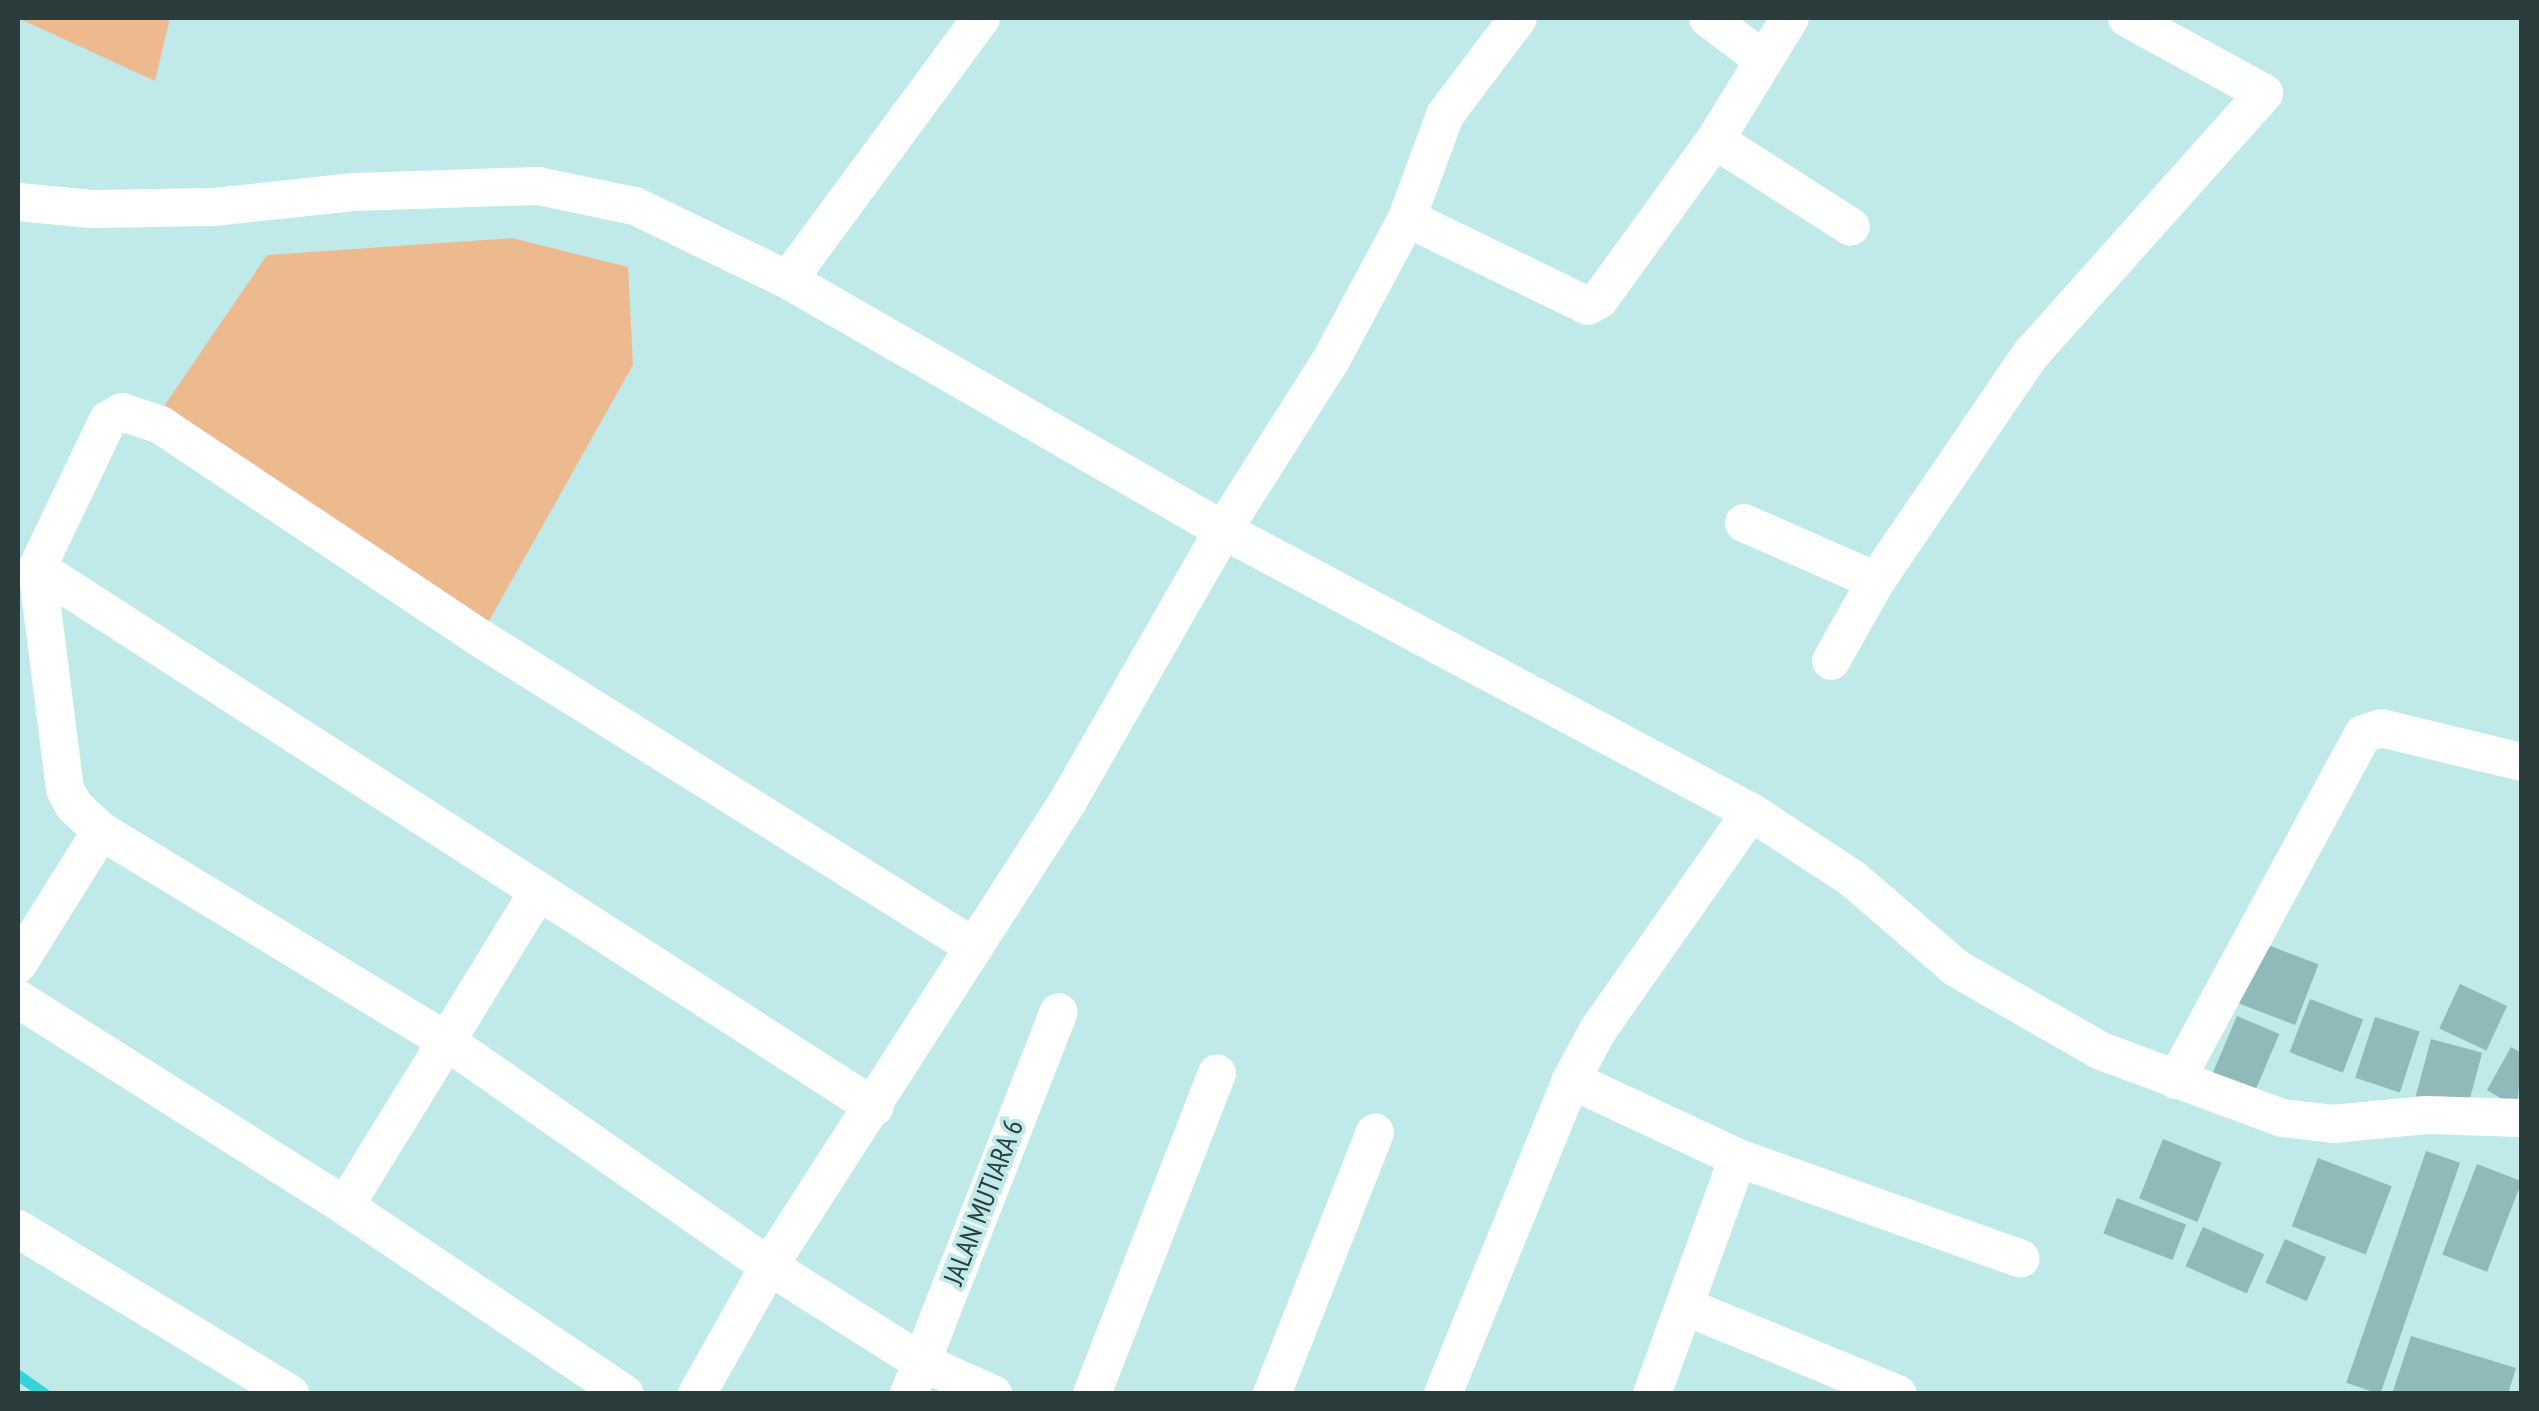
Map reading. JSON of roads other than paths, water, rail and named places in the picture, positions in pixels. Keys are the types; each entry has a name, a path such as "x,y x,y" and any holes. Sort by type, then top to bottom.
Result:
{"street":[{"path":"788,280 981,18"},
{"path":"696,1394 769,1266 1068,801 1224,530 1332,360 1408,218 1445,114 1518,18"},
{"path":"1708,18 1762,59"},
{"path":"1408,218 1588,306 1599,300 1715,140 1790,18"},
{"path":"1831,660 1876,580 2031,354 2264,93 2127,18"},
{"path":"1715,140 1851,228"},
{"path":"18,202 92,209 214,207 354,192 538,186 607,196 648,211 788,280 1224,530 1751,812 1853,880 1928,947 1996,994 2101,1051 2282,1118 2333,1124 2427,1115 2522,1118"},
{"path":"974,948 480,638 143,415 122,412 108,420 37,568 65,789 101,832 446,1041 769,1266 914,1378 993,1394"},
{"path":"1744,523 1876,580"},
{"path":"37,568 874,1107"},
{"path":"2176,1080 2363,734 2381,728 2522,762"},
{"path":"1443,1394 1571,1080 1598,1030 1751,812"},
{"path":"18,964 101,832"},
{"path":"345,1206 540,891"},
{"path":"18,1000 345,1206 625,1394"},
{"name":"JALAN MUTIARA 6","path":"914,1378 1058,1012"},
{"path":"1092,1394 1217,1073"},
{"path":"1571,1080 1738,1158 2021,1259"},
{"path":"1272,1394 1375,1132"},
{"path":"1652,1394 1738,1158"},
{"path":"18,1228 290,1394"},
{"path":"1684,1306 1898,1394"}],"waterway":[{"path":"18,1375 45,1394"}]}
